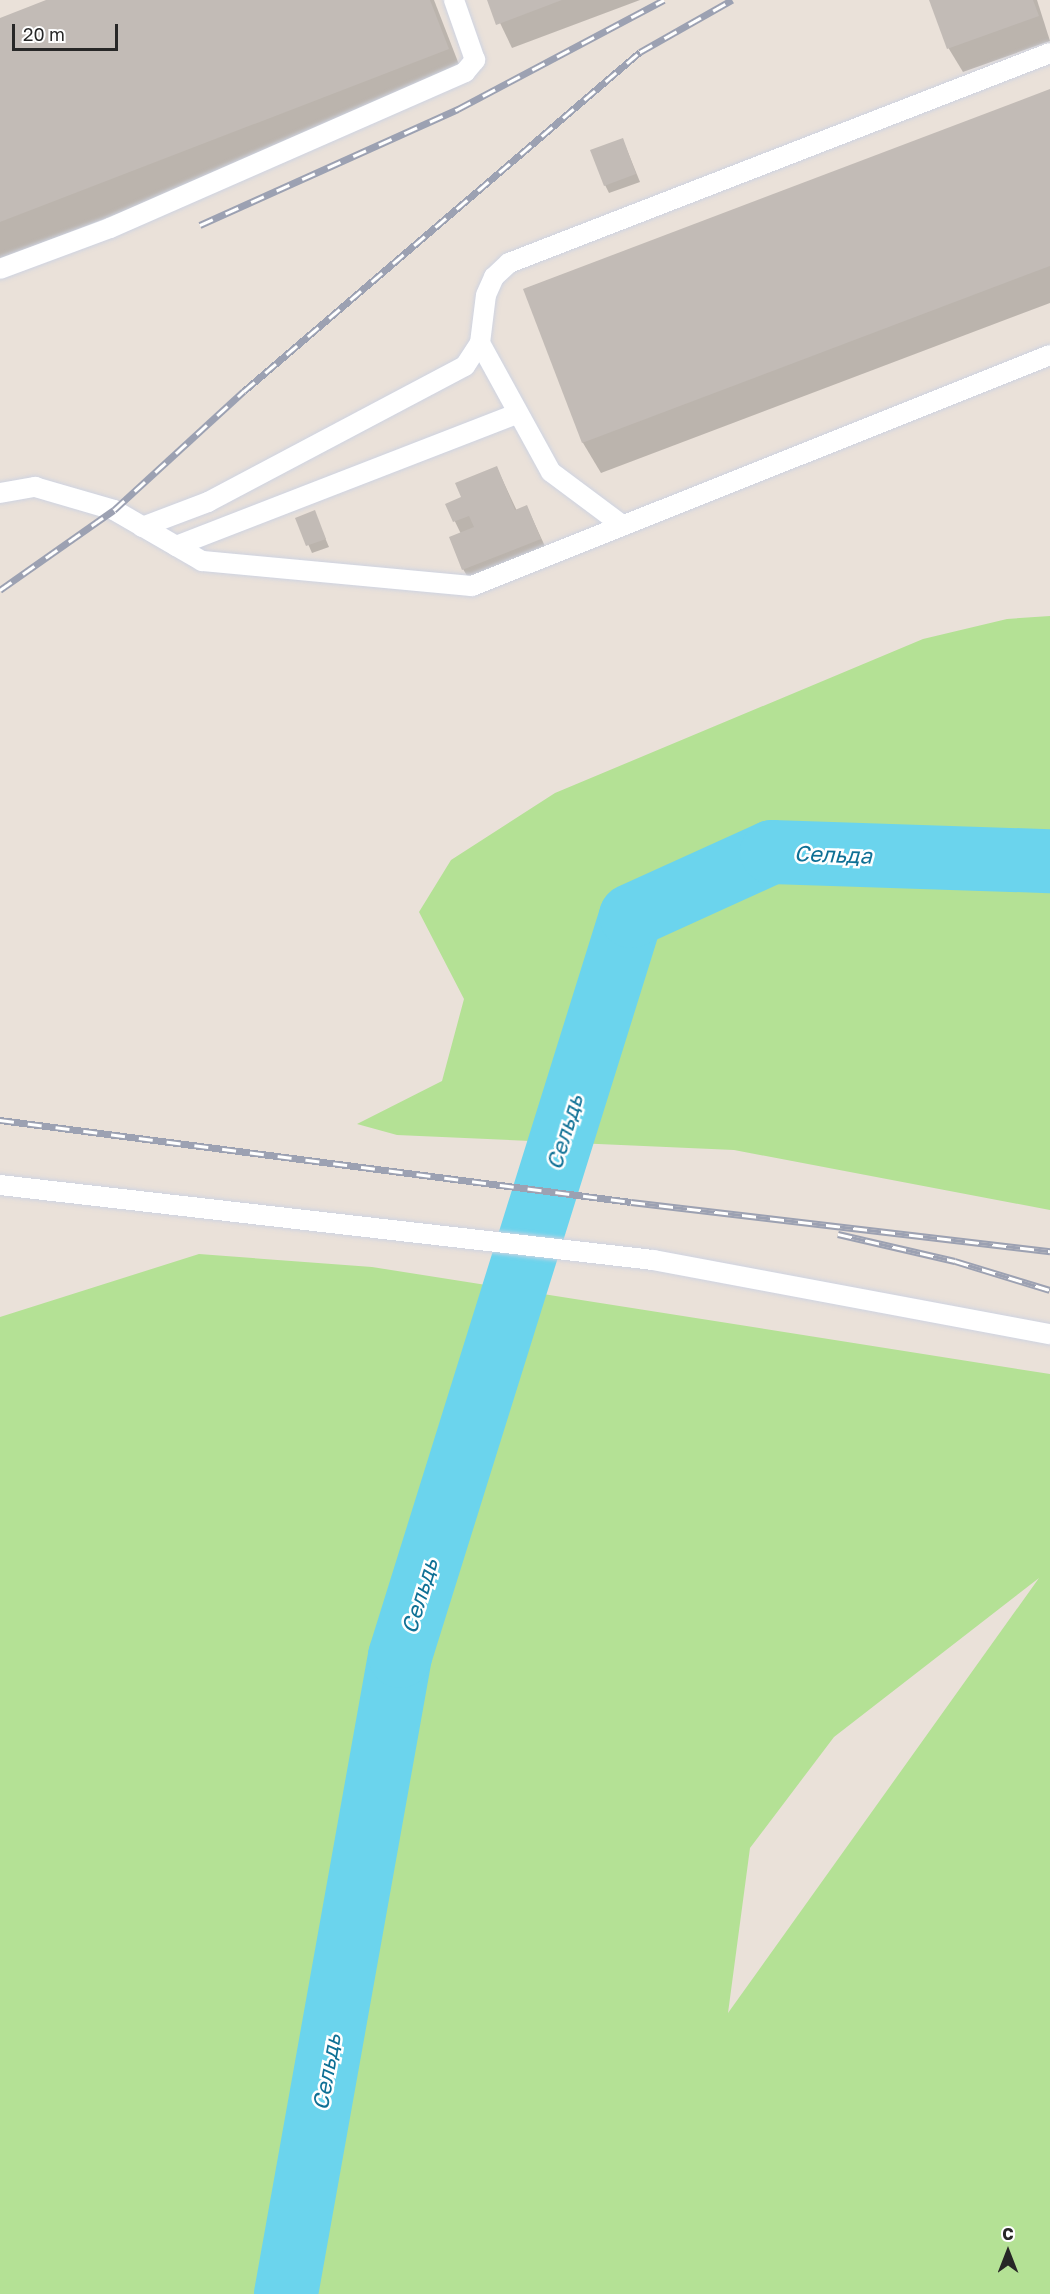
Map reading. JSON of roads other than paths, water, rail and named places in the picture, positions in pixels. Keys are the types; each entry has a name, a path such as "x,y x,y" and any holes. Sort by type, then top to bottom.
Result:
{"lane":[{"path":"0,269 110,228 465,72 475,60 454,0"},
{"path":"142,527 208,502 465,366 480,343 486,295 494,277 509,263 1050,53"},
{"path":"480,343 517,414 551,472 622,525"},
{"path":"0,493 35,487 114,510 202,561 472,585 1050,355"},
{"path":"176,546 517,414"},
{"path":"0,1185 300,1217 653,1260 1050,1334"}],"waterway":[{"name":"Сельдь","path":"286,2294 400,1656 631,916 772,852 1050,861"}],"railway":[{"path":"200,225 458,109 664,0"},
{"path":"0,590 114,510 244,391 640,52 732,0"},
{"path":"0,1120 631,1202 1050,1251"},
{"path":"838,1234 955,1261 1050,1290"}],"water label":[{"name":"Сельда","path":"833,854"}]}
